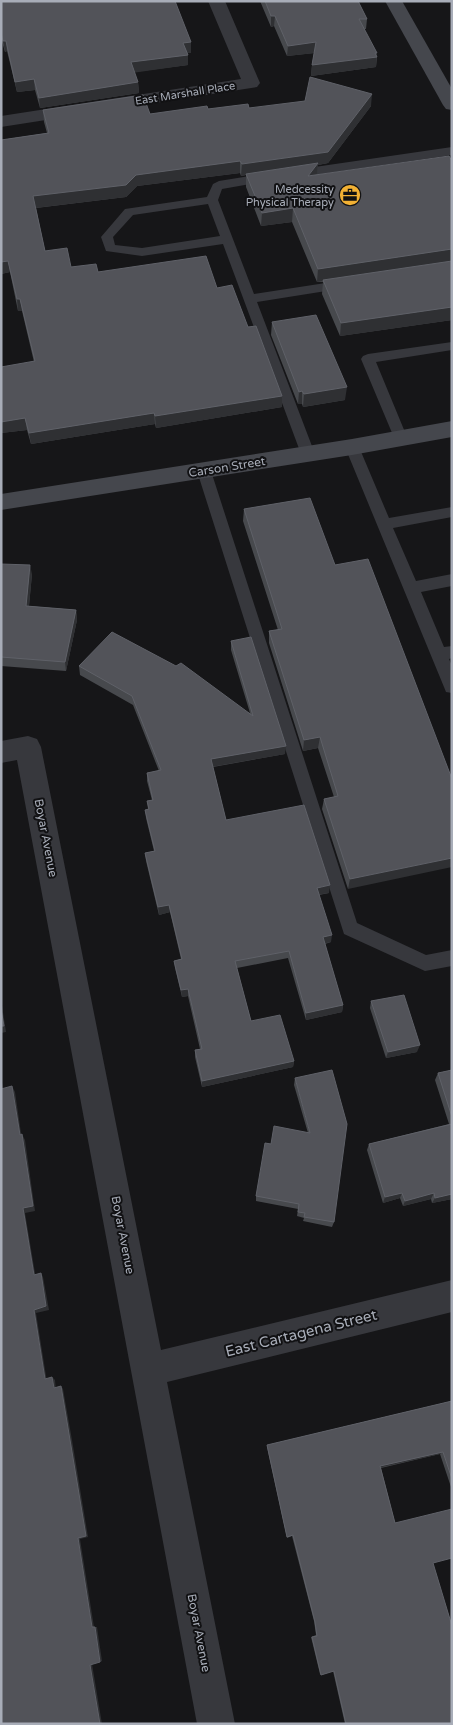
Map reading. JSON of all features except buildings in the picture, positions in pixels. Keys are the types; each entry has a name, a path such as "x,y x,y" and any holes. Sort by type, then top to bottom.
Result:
{"main road":[{"path":"393,1 452,106"},
{"name":"Carson Street","path":"1,502 204,471 452,429"}],"street":[{"name":"East Marshall Place","path":"1,122 251,83 216,1"},
{"name":"Boyar Avenue","path":"15,750 149,1370 216,1724"},
{"name":"East Cartagena Street","path":"149,1370 452,1296"}],"lane":[{"path":"308,454 212,200 217,187 223,184 452,152"},
{"path":"212,200 129,212 107,237 110,248 142,252 227,239"},
{"path":"249,299 355,282"},
{"path":"400,437 368,359 452,346"},
{"path":"352,447 411,588 445,653 452,687"},
{"path":"204,471 350,928 425,963 452,958"},
{"path":"384,524 452,512"},
{"path":"411,588 452,580"}],"place":[{"name":"Medcessity Physical Therapy","path":"350,195"}]}
